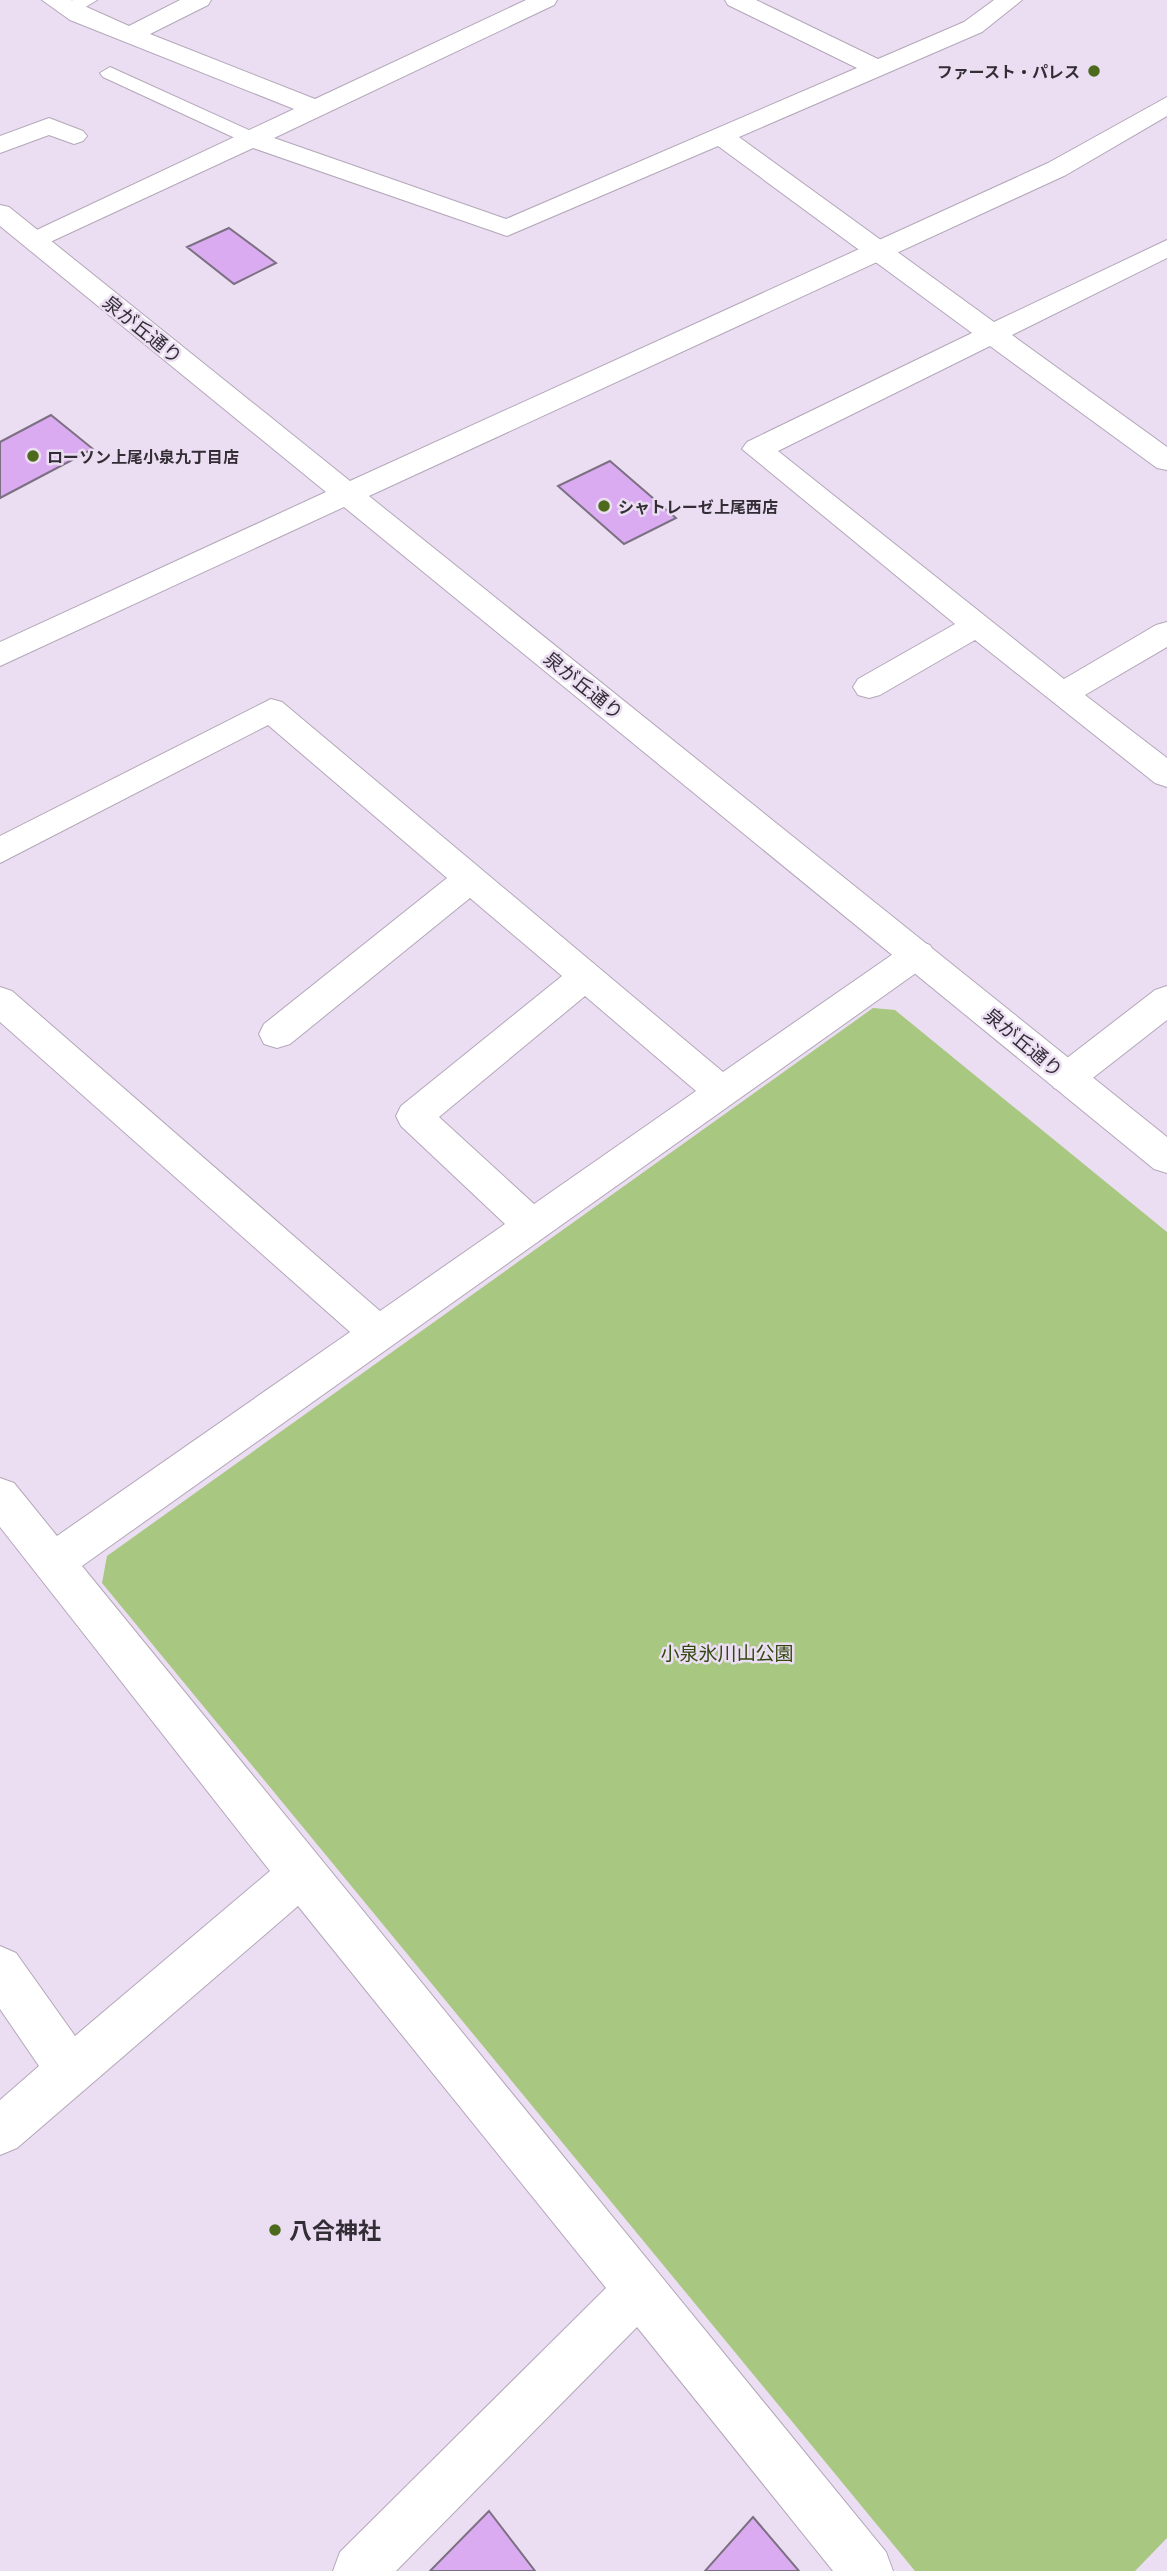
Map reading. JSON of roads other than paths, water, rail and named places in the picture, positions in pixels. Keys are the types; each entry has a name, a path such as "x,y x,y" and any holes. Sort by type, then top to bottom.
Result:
{"street":[{"path":"130,35 199,0"},
{"path":"12,226 255,140 315,108 545,0"},
{"path":"737,0 877,68"},
{"path":"255,140 507,228 973,27 1010,0"},
{"path":"71,3 130,35 315,108"},
{"path":"0,655 1057,169 1167,105"},
{"path":"0,145 49,126 74,136"},
{"path":"720,136 989,334 1155,438 1167,461"},
{"name":"泉が丘通り","path":"12,226 918,954 1167,1158"},
{"path":"1167,248 757,449 976,626 1167,775"},
{"path":"869,687 976,626"},
{"path":"1062,694 1167,633"},
{"path":"0,851 271,709 722,1092"},
{"path":"277,1034 470,879"},
{"path":"54,1562 918,954"},
{"path":"532,1226 414,1116 585,977"},
{"path":"1067,1078 1167,1000"},
{"path":"0,1001 378,1333"},
{"path":"0,1496 301,1874 867,2571"},
{"path":"0,2131 301,1874"},
{"path":"0,1969 71,2071"},
{"path":"359,2571 638,2291"}],"lane":[{"path":"110,73 255,140"}],"place":[{"name":"ファースト・パレス","path":"1094,71"},
{"name":"ローソン上尾小泉九丁目店","path":"33,456"},
{"name":"シャトレーゼ上尾西店","path":"604,506"},
{"name":"八合神社","path":"275,2230"}],"park label":[{"name":"小泉氷川山公園","path":"727,1652"}]}
